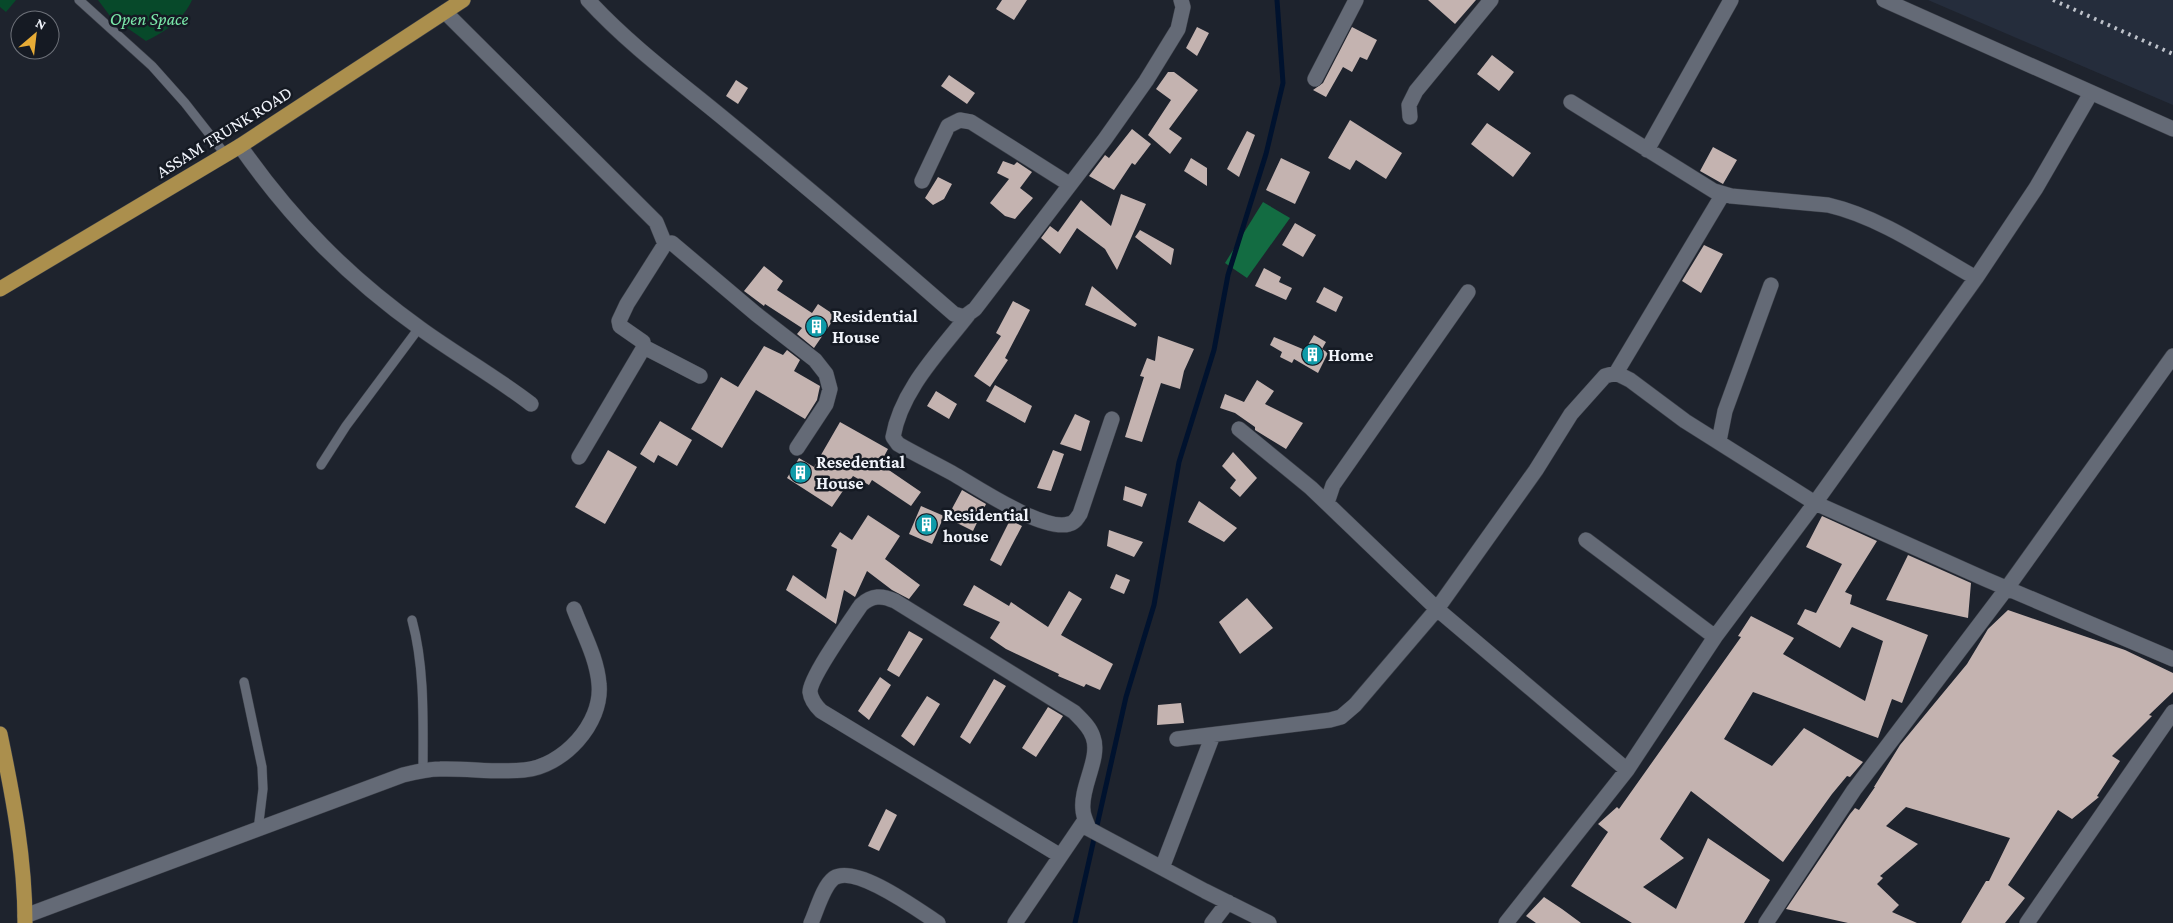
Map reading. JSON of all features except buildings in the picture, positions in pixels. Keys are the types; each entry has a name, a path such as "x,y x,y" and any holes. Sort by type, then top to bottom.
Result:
{"main road":[{"name":"ASSAM TRUNK ROAD","path":"0,289 240,146 463,0"},
{"path":"0,734 20,846 25,919"}],"street":[{"path":"588,0 600,14 654,62 817,196 954,314 964,317 968,315"},
{"path":"1112,419 1080,514 1075,521 1068,525 1056,524 1040,519 1008,506 898,444 893,437 895,426 909,396 936,356 968,315 975,309 1146,81 1178,29 1183,7 1181,0"},
{"path":"1315,79 1356,0"},
{"path":"1410,116 1409,105 1416,91 1491,0"},
{"path":"1647,150 1731,0"},
{"path":"1884,0 2173,129"},
{"path":"445,12 656,222 664,244"},
{"path":"1506,923 1626,770 1715,636 1815,502 1976,278 2036,188 2091,93"},
{"path":"1571,102 1700,184 1723,194 1842,208 1881,225 1976,278"},
{"path":"922,181 948,126 960,120 971,122 1069,184"},
{"path":"240,146 261,177 295,218 337,263 419,328 531,404"},
{"path":"1616,373 1723,194"},
{"path":"664,244 672,243 756,314 815,360 826,374 830,389 826,404 797,448"},
{"path":"664,244 627,304 619,321 620,326 643,342 644,347 700,376"},
{"path":"1719,441 1725,411 1771,285"},
{"path":"1327,504 1333,485 1468,292"},
{"path":"579,457 644,347"},
{"path":"1766,923 1854,790 2007,588 2173,356"},
{"path":"1177,739 1341,717 1368,692 1437,609 1536,470 1572,414 1605,376 1616,373 1630,380 1685,421 1815,502 2007,588 2173,659"},
{"path":"1239,429 1327,504 1437,609 1626,770"},
{"path":"1586,540 1715,636"},
{"path":"1060,856 821,712 814,703 810,691 815,677 861,605 869,598 885,597 895,601 1074,712 1086,724 1093,736 1095,748 1082,801 1082,812 1087,824 1162,868 1269,923"},
{"path":"25,919 375,784 423,770 508,772 526,770 553,762 575,744 596,708 600,686 598,670 574,609"},
{"path":"2027,923 2173,712"},
{"path":"1162,868 1213,735"},
{"path":"1015,923 1060,856 1087,824"},
{"path":"811,923 827,888 833,879 842,875 853,875 871,882 938,923"},
{"path":"1212,923 1228,902"}],"lane":[{"path":"79,0 157,72 185,103 225,154"},
{"path":"321,465 346,426 419,328"},
{"path":"412,620 417,640 422,702 423,770"},
{"path":"244,682 262,767 264,789 258,830"}],"shaded area":[{"path":"1928,0 2173,0 2173,105"}],"green space":[{"path":"0,0 16,0 6,12 0,7"},
{"name":"Open Space","path":"98,0 192,0 184,14 173,25 146,41 110,16"},
{"path":"1263,202 1290,218 1247,278 1225,263"}],"waterway":[{"path":"1075,923 1126,697 1154,605 1179,462 1214,350 1228,275 1266,154 1283,83 1277,0"}],"railway":[{"path":"2053,0 2173,54"}],"place":[{"name":"Residential House","path":"816,326"},
{"name":"Home","path":"1312,355"},
{"name":"Resedential House","path":"800,472"},
{"name":"Residential house","path":"927,525"}]}
